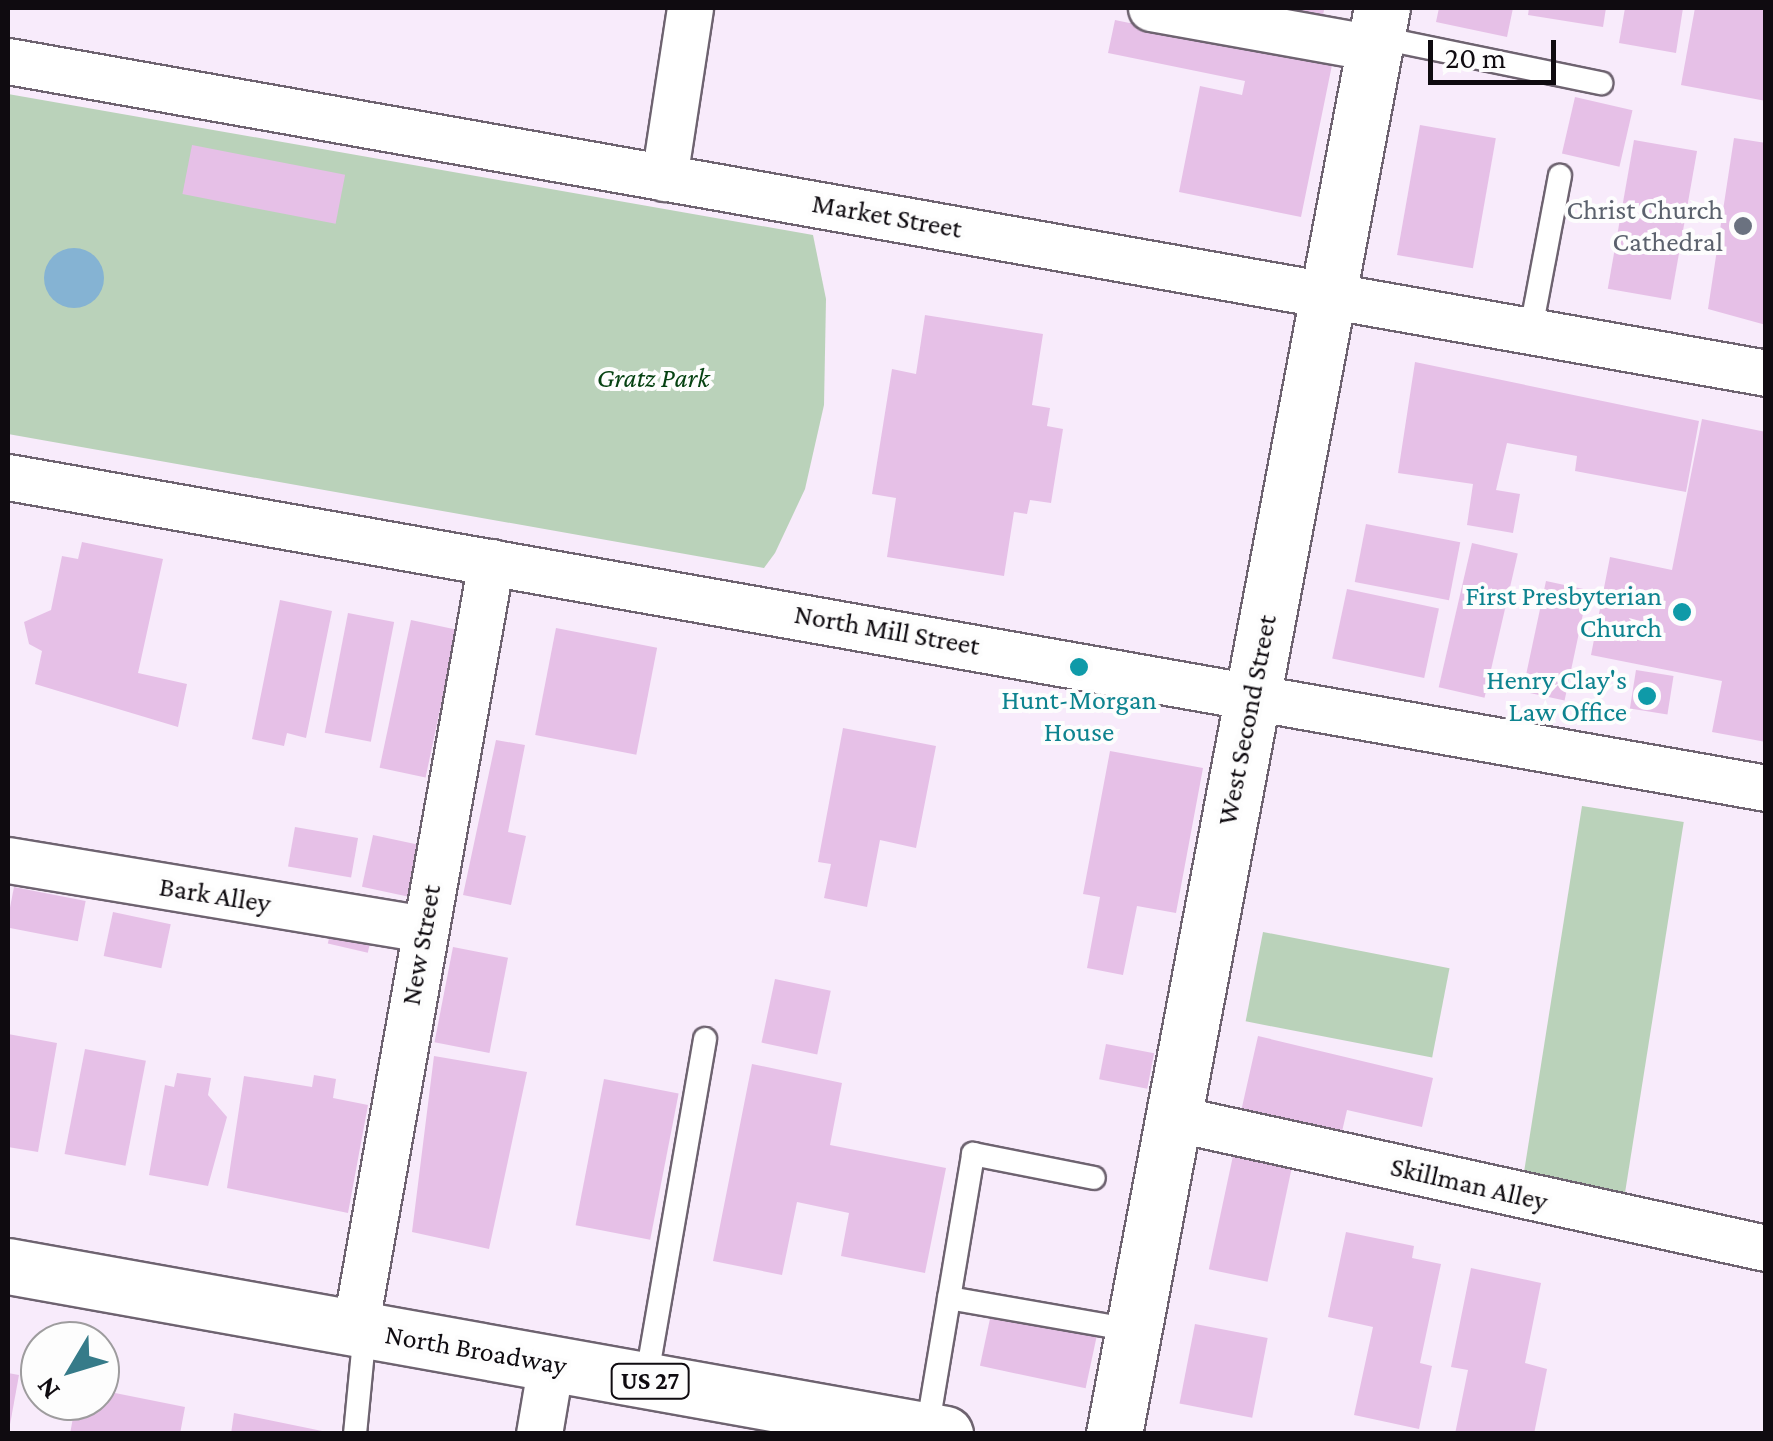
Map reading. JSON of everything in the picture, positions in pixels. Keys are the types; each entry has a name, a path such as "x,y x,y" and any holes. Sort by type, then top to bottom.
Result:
{"street":[{"path":"664,178 690,8"},
{"path":"1151,8 1378,31"},
{"name":"West Second Street","path":"1114,1434 1378,31"},
{"name":"Market Street","path":"8,61 664,178 1328,290 1766,373"},
{"name":"North Mill Street","path":"8,477 1252,693 1766,788"},
{"name":"New Street","path":"360,1330 423,929 491,562"},
{"name":"Bark Alley","path":"8,860 423,929"},
{"name":"Skillman Alley","path":"1173,1118 1766,1248"},
{"name":"North Broadway","path":"8,1266 936,1432"},
{"path":"539,1434 551,1363"}],"lane":[{"path":"1378,31 1601,83"},
{"path":"1531,329 1560,176"},
{"path":"646,1380 705,1040"},
{"path":"936,1432 949,1298 974,1154 1094,1178"},
{"path":"949,1298 1133,1330"},
{"path":"355,1434 360,1330"}],"green space":[{"name":"Gratz Park","path":"8,94 813,235 826,299 824,405 805,489 775,553 764,568 8,434"},
{"path":"1582,806 1684,822 1623,1203 1522,1187"},
{"path":"1263,932 1450,968 1432,1058 1246,1021"}],"water":[{"path":"74,248 95,257 104,278 95,299 74,308 53,299 44,278 53,257"}],"building":[{"path":"1232,8 1308,8 1324,10 1321,26"},
{"path":"1439,8 1513,8 1507,37 1436,22"},
{"path":"1529,8 1606,8 1603,27 1528,15"},
{"path":"1625,8 1683,8 1676,53 1619,43"},
{"path":"1695,8 1766,8 1766,101 1681,85"},
{"path":"1115,20 1332,65 1301,217 1179,192 1200,86 1242,95 1245,81 1108,53"},
{"path":"1575,97 1632,110 1619,167 1562,154"},
{"path":"1420,125 1496,138 1473,268 1397,255"},
{"name":"Christ Church Cathedral","path":"1734,138 1766,143 1766,325 1708,309"},
{"path":"1634,140 1697,151 1671,300 1608,289"},
{"path":"192,145 345,175 336,224 182,194"},
{"path":"925,315 1043,334 1032,405 1050,408 1047,426 1063,429 1051,503 1030,500 1027,514 1014,512 1004,576 887,557 896,498 872,494 892,369 916,374"},
{"path":"1415,362 1699,421 1686,492 1575,471 1577,456 1507,443 1496,490 1520,494 1513,533 1467,525 1473,484 1398,473"},
{"name":"First Presbyterian Church","path":"1702,419 1766,432 1766,742 1712,732 1722,681 1591,655 1610,557 1672,570"},
{"path":"1366,524 1460,542 1449,600 1355,582"},
{"path":"82,542 163,559 138,673 187,684 178,727 35,684 42,651 29,644 24,622 51,610 62,556 78,559"},
{"path":"1472,543 1518,554 1485,698 1439,687"},
{"path":"1546,581 1588,590 1565,700 1523,692"},
{"path":"1347,589 1439,609 1424,678 1332,658"},
{"path":"280,600 332,611 306,738 287,733 284,746 252,739"},
{"path":"348,613 394,622 371,742 325,733"},
{"path":"411,620 457,630 426,777 380,768"},
{"path":"556,628 657,648 636,755 535,735"},
{"path":"1636,670 1674,676 1667,714 1630,709"},
{"path":"843,728 936,746 916,848 880,840 867,907 824,898 831,864 818,862"},
{"path":"496,740 525,745 508,832 526,836 511,905 463,895"},
{"path":"1110,751 1203,768 1176,913 1137,906 1123,975 1087,968 1100,897 1083,894"},
{"path":"295,827 358,838 351,878 288,866"},
{"path":"373,835 421,845 410,897 362,887"},
{"path":"14,887 86,901 78,941 8,928"},
{"path":"113,912 171,924 161,968 104,956"},
{"path":"333,921 373,930 368,953 328,943"},
{"path":"453,947 508,958 489,1053 434,1042"},
{"path":"775,979 831,991 817,1054 761,1043"},
{"path":"8,1034 57,1043 38,1152 8,1147"},
{"path":"1258,1036 1433,1078 1422,1127 1347,1110 1340,1140 1240,1116"},
{"path":"1106,1044 1154,1053 1147,1089 1099,1079"},
{"path":"85,1049 146,1061 125,1166 65,1154"},
{"path":"434,1056 527,1072 489,1249 412,1232"},
{"path":"752,1064 842,1083 830,1145 946,1168 925,1273 841,1256 849,1213 797,1202 782,1275 713,1261"},
{"path":"177,1073 211,1078 208,1095 227,1117 208,1186 149,1175 165,1085 174,1087"},
{"path":"314,1075 336,1079 333,1098 368,1105 348,1213 227,1188 244,1076 312,1087"},
{"path":"604,1079 679,1094 650,1240 576,1225"},
{"path":"1234,1151 1293,1163 1268,1282 1209,1269"},
{"path":"1346,1232 1414,1246 1412,1258 1441,1264 1420,1363 1432,1366 1419,1429 1354,1415 1373,1327 1328,1317"},
{"path":"1471,1268 1541,1283 1525,1363 1547,1369 1534,1434 1455,1434 1468,1370 1451,1367"},
{"path":"991,1314 1097,1336 1086,1388 980,1366"},
{"path":"1195,1324 1268,1338 1252,1418 1180,1404"},
{"path":"8,1373 19,1375 9,1430 8,1430"},
{"path":"120,1394 185,1407 180,1434 70,1434 72,1421 120,1421"},
{"path":"234,1413 327,1432 327,1434 231,1434"}],"place":[{"name":"Christ Church Cathedral","path":"1743,226"},
{"name":"First Presbyterian Church","path":"1682,612"},
{"name":"Hunt-Morgan House","path":"1079,667"},
{"name":"Henry Clay's Law Office","path":"1647,696"}]}
